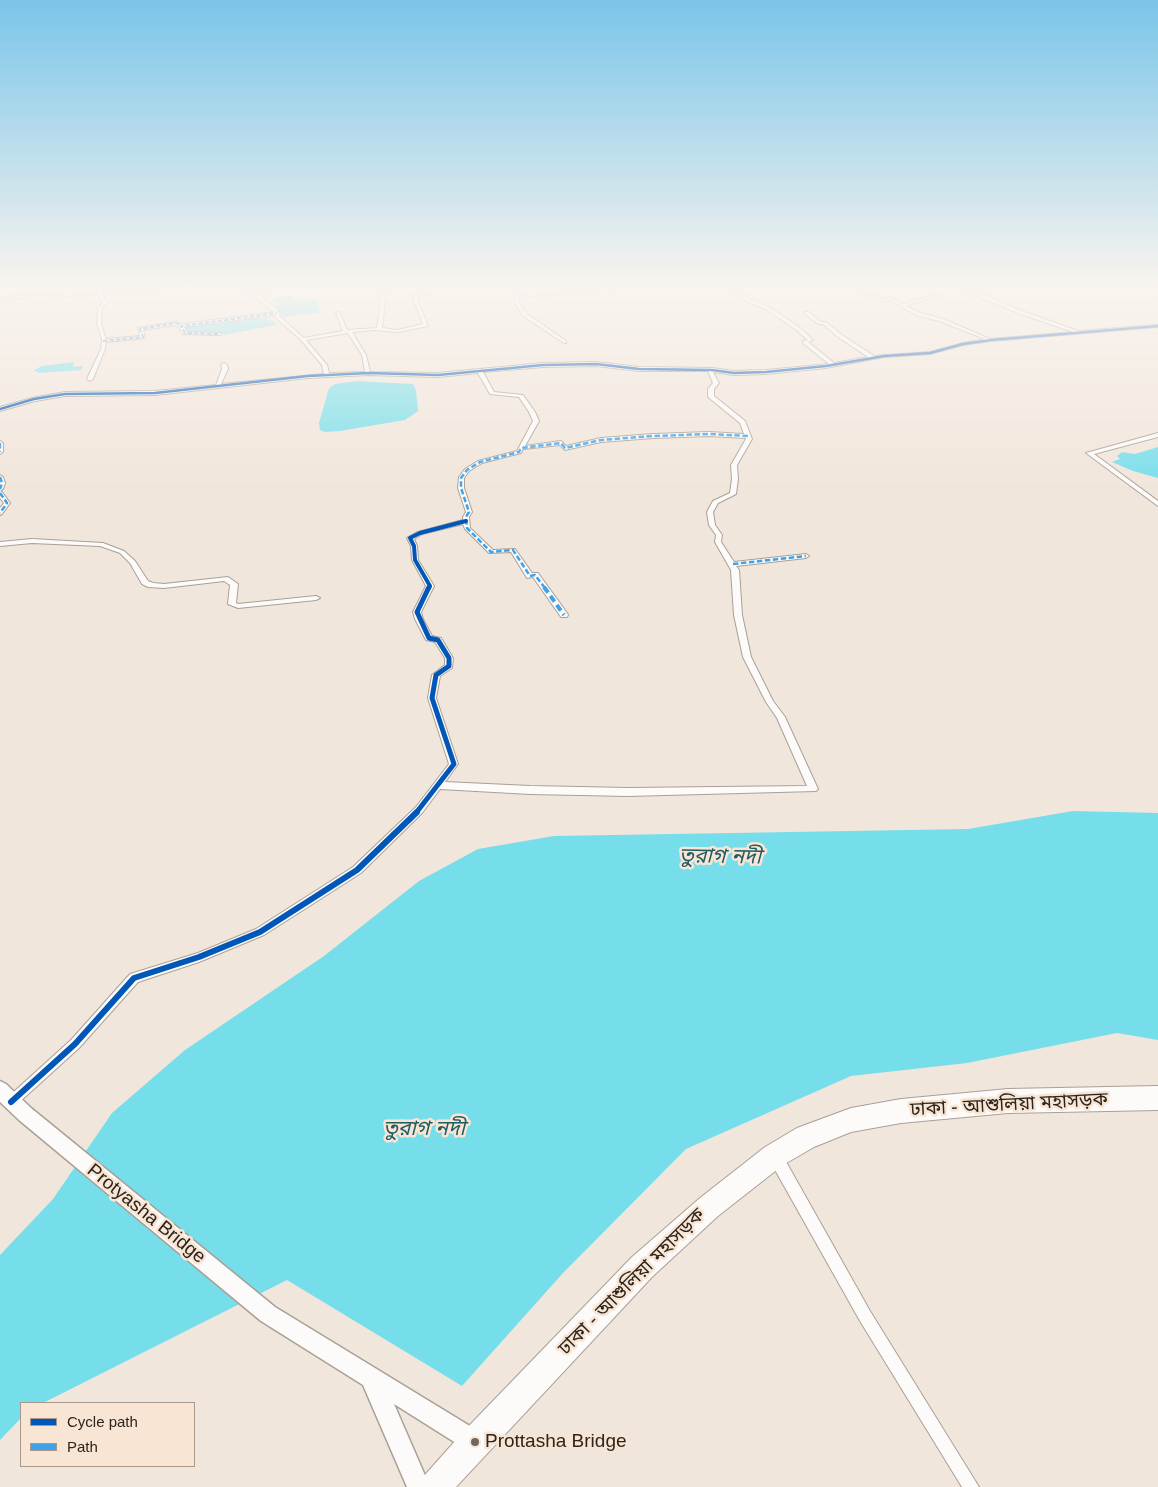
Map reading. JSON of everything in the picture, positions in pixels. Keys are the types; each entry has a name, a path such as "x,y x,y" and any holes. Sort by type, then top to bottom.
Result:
{"highway":[{"name":"ঢাকা - আশুলিয়া মহাসড়ক","path":"435,1487 475,1442 642,1267 709,1206 774,1156 806,1137 851,1120 901,1111 1008,1101 1158,1098"}],"street":[{"path":"90,379 101,353"},
{"path":"316,353 324,364 327,376"},
{"path":"364,353 368,373"},
{"path":"819,353 833,365"},
{"path":"865,353 872,358"},
{"path":"0,409 50,396 155,394 308,376 368,373 438,375 543,365 596,364 639,369 710,370 749,373 925,353"},
{"path":"218,386 225,369 224,364"},
{"path":"438,785 530,790 628,792 813,789 781,717 770,702 748,657 738,615 737,584 733,564 718,542 719,535 712,525 710,512 715,502 733,494 736,479 734,465 750,439 743,422 711,397 712,389 716,383 710,370"},
{"path":"480,371 492,393 521,396 536,421 519,452 480,462 467,470 461,478 460,488 469,512 466,517 467,528 491,552 513,550 530,576 535,575 564,615"},
{"path":"521,448 561,443 565,448 601,440 653,436 710,434 748,436"},
{"path":"1158,435 1089,453 1158,504"},
{"path":"0,443 0,452"},
{"path":"0,477 2,483 0,489"},
{"path":"0,493 7,503 0,513"},
{"path":"12,1102 75,1044 134,978 199,957 260,932 357,870 419,810 454,764 432,698 436,675 449,666 449,658 438,640 429,638 419,620 417,612 430,586 415,560 414,546 410,538 420,533 466,522"},
{"path":"0,544 32,541 101,544 122,552 133,562 145,582 151,585 164,586 225,579 234,584 232,604 238,606 316,598"},
{"path":"733,564 806,556"},
{"name":"Protyasha Bridge","path":"12,1102 268,1314 475,1442"},
{"path":"774,1156 865,1316 971,1487"},
{"path":"371,1378 419,1487"}],"water":[{"path":"74,362 73,367 83,366 81,370 39,373 34,370 42,366"},
{"path":"357,381 413,384 416,390 418,411 405,420 340,431 325,432 320,430 319,423 329,388 335,384"},
{"path":"1158,447 1158,478 1133,471 1112,462 1120,459 1117,456 1122,452 1135,454"},
{"name":"তুরাগ নদী","path":"1073,811 1158,813 1158,1040 1117,1033 967,1063 851,1076 686,1149 563,1273 462,1386 287,1280 45,1402 20,1402 20,1419 0,1440 0,1255 53,1199 112,1113 185,1050 324,956 419,881 478,849 554,836 968,829"}],"marked path":[{"path":"564,615 535,575 530,576 513,550 491,552 467,528 466,517 469,512 461,488 461,478 467,470 480,462 519,452 521,448 561,443 565,448 601,440 653,436 709,434 748,436"},
{"path":"0,443 0,452"},
{"path":"0,477 2,483 0,489"},
{"path":"0,493 7,503 0,513"},
{"path":"733,564 806,556"}],"cycle path":[{"path":"0,409 34,399 65,394 155,393 308,376 368,373 438,375 543,365 596,364 639,369 712,370 734,373 766,372 826,366 884,356 924,353"},
{"path":"11,1102 75,1044 134,978 199,957 260,932 357,870 419,810 454,764 432,698 436,675 449,666 449,658 438,640 429,638 419,619 417,612 430,586 415,560 414,546 410,538 420,533 466,521"}],"place":[{"name":"Prottasha Bridge","path":"475,1442"}]}
